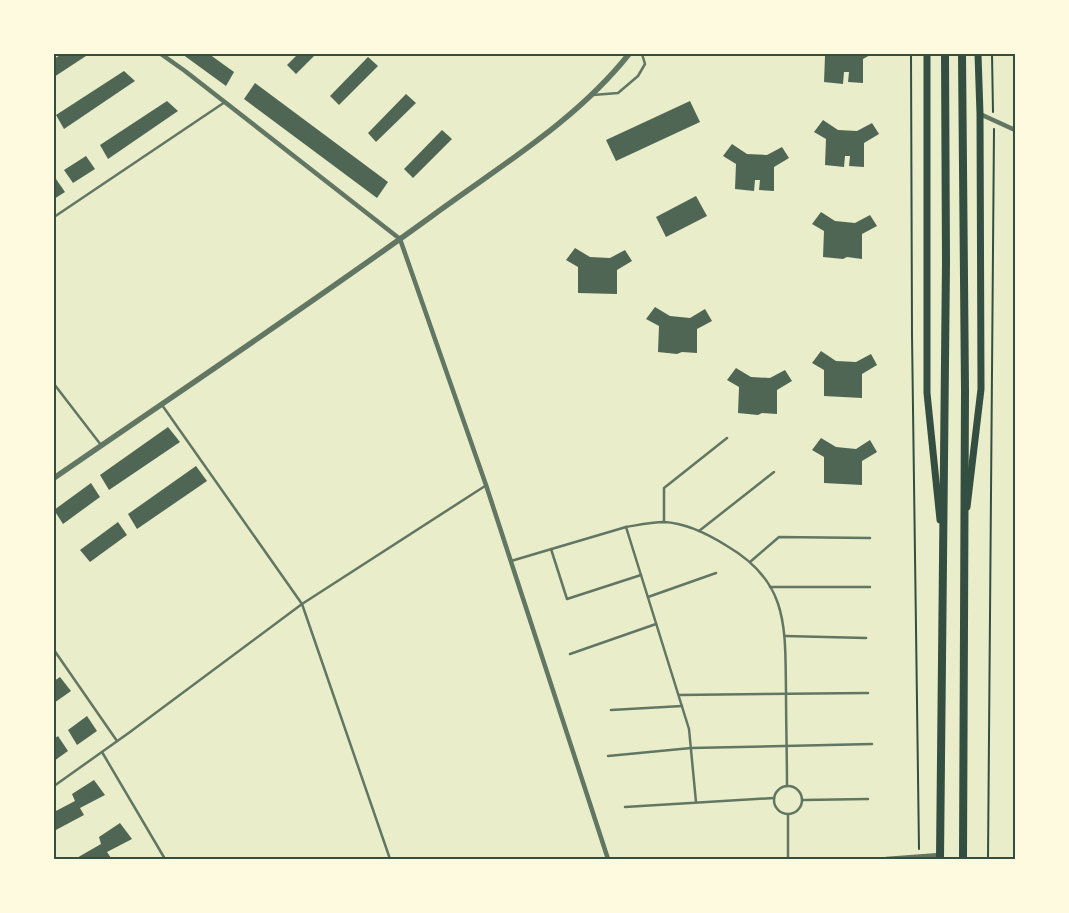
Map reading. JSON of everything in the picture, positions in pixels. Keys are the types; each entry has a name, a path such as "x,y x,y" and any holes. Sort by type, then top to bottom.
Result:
{"highway":[{"path":"940,857 946,262 945,54"},
{"path":"962,54 965,390 963,858"}],"main road":[{"path":"927,54 927,393 942,534"},
{"path":"964,535 980,389 980,114 978,54"}],"street":[{"path":"161,54 400,239 486,485 608,859"},
{"path":"54,478 400,239 549,131 590,95 630,54"},
{"path":"980,114 1015,130"},
{"path":"886,859 940,857"}],"lane":[{"path":"590,95 618,93 638,76 645,64 642,54"},
{"path":"54,217 225,102"},
{"path":"54,384 101,445"},
{"path":"161,404 302,604 390,859"},
{"path":"664,522 664,488 727,438"},
{"path":"700,531 774,472"},
{"path":"54,786 302,604 486,485"},
{"path":"511,561 626,527 664,522 688,526 739,553 764,576 776,599 785,636 787,786"},
{"path":"626,527 689,729 696,802"},
{"path":"750,562 780,538 870,538"},
{"path":"551,549 567,599 641,575"},
{"path":"648,596 716,573"},
{"path":"770,587 870,588"},
{"path":"570,654 656,624"},
{"path":"785,636 866,638"},
{"path":"54,650 117,741"},
{"path":"679,695 868,694"},
{"path":"611,710 682,706"},
{"path":"608,756 691,748 872,744"},
{"path":"102,752 165,859"},
{"path":"787,786 792,786 799,791 803,800 797,812 784,814 776,808 774,798 778,790 787,786"},
{"path":"625,807 774,798"},
{"path":"803,800 868,799"},
{"path":"788,814 788,859"}],"path":[{"path":"911,54 912,335 920,858"},
{"path":"988,859 994,119 992,54"}],"building":[{"path":"62,54 89,54 54,77 54,59"},
{"path":"182,54 209,54 234,72 226,86"},
{"path":"298,54 316,54 296,74 287,65"},
{"path":"821,54 872,54 863,59 863,83 848,82 849,72 844,72 843,84 824,82 825,56"},
{"path":"368,57 378,66 339,105 330,96"},
{"path":"124,71 135,81 64,129 56,115"},
{"path":"255,83 388,182 377,198 244,99"},
{"path":"406,94 416,103 376,142 368,133"},
{"path":"167,101 178,111 108,159 100,145"},
{"path":"690,101 700,122 616,161 606,140"},
{"path":"823,120 838,130 857,131 872,123 879,134 864,143 864,167 849,166 850,156 845,156 844,167 825,165 826,139 814,132"},
{"path":"442,130 452,139 413,178 404,169"},
{"path":"732,144 747,154 767,155 782,147 789,158 774,167 774,191 759,190 760,180 755,180 754,191 735,189 736,164 723,156"},
{"path":"86,156 95,169 73,183 64,170"},
{"path":"56,179 65,192 54,199 54,180"},
{"path":"696,196 707,216 666,237 656,217"},
{"path":"821,212 835,221 855,223 870,215 877,226 862,234 862,259 823,257 824,231 812,224"},
{"path":"575,248 590,257 610,258 625,250 632,261 617,270 617,294 578,293 578,267 566,260"},
{"path":"655,307 670,316 690,318 705,309 712,321 697,329 697,353 682,352 677,354 658,352 659,326 646,319"},
{"path":"821,351 836,361 856,362 871,354 877,365 862,374 862,398 824,396 824,370 812,363"},
{"path":"736,368 751,377 770,378 785,370 792,381 777,390 777,414 738,413 739,387 727,380"},
{"path":"168,427 180,442 109,490 100,475"},
{"path":"821,438 836,447 856,449 870,440 877,452 862,461 862,485 824,483 824,457 812,450"},
{"path":"196,466 207,481 137,529 128,514"},
{"path":"91,483 100,497 63,524 54,510"},
{"path":"118,522 127,535 90,562 80,550"},
{"path":"60,677 71,691 54,703 54,681"},
{"path":"87,716 97,731 77,745 68,730"},
{"path":"58,736 68,751 54,761 54,739"},
{"path":"94,780 105,795 80,808 84,815 54,831 54,812 75,801 72,794"},
{"path":"120,823 132,839 107,852 111,858 75,859 101,844 99,837"}]}
